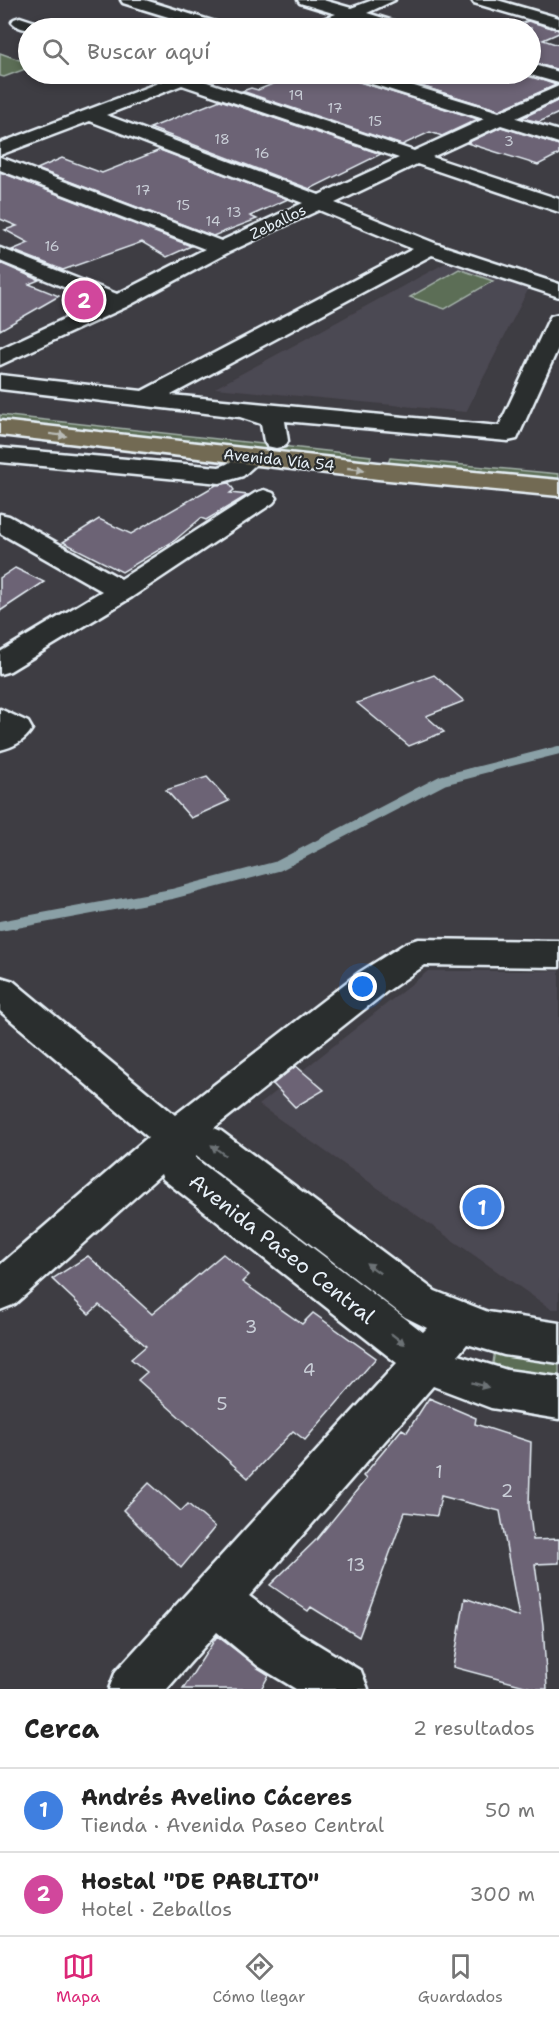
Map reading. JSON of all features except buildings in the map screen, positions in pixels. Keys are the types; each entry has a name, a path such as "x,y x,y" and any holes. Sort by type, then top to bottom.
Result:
{"main road":[{"name":"Avenida Vía 54","path":"0,409 276,441 559,467"},
{"name":"Avenida Vía 54","path":"0,428 250,458 559,488"}],"street":[{"path":"129,0 187,18"},
{"path":"306,0 365,18"},
{"path":"340,18 387,0"},
{"path":"480,0 539,18"},
{"path":"541,19 559,24"},
{"path":"541,72 559,78"},
{"path":"0,149 160,84"},
{"path":"206,84 414,159 559,206"},
{"path":"390,84 559,137"},
{"name":"Zeballos","path":"0,358 118,302 222,248 559,90"},
{"path":"88,114 233,171 320,202 332,209 439,251 559,291"},
{"path":"0,163 222,248"},
{"path":"147,398 439,251"},
{"path":"172,401 439,251"},
{"path":"0,254 118,302"},
{"path":"243,410 507,434 559,321"},
{"name":"Avenida Vía 54","path":"0,382 243,410 273,420 276,441"},
{"path":"0,455 220,475 234,471 250,458"},
{"path":"0,664 122,591 264,498"},
{"path":"0,522 122,591"},
{"path":"0,719 16,729 0,740"},
{"path":"0,1291 175,1137 373,982 418,952 559,954"},
{"path":"0,991 175,1137"},
{"name":"Avenida Paseo Central","path":"559,1343 496,1334 457,1323 420,1304 207,1142 175,1137 177,1167 427,1361 458,1378 508,1394 559,1398"},
{"path":"134,1689 427,1361 457,1323"},
{"path":"213,1599 276,1648 343,1689"}],"shaded area":[{"path":"451,260 530,286 466,412 215,388"},
{"path":"428,971 559,971 559,1309 551,1309 259,1105"}],"green space":[{"path":"0,53 18,59 18,72 4,77 0,76"},
{"path":"459,269 493,281 445,309 410,297"},
{"path":"0,415 371,456 369,464 0,421"},
{"path":"390,458 559,474 559,482 387,466"},
{"path":"194,1149 420,1321 418,1327 412,1327 188,1153"},
{"path":"495,1350 559,1361 559,1380 492,1370"}],"waterway":[{"path":"468,773 559,750"},
{"path":"0,926 172,894 278,866 443,780 474,772"}],"place":[{"name":"Hostal \"DE PABLITO\"","path":"84,300"},
{"name":"Andrés Avelino Cáceres","path":"482,1207"}]}
